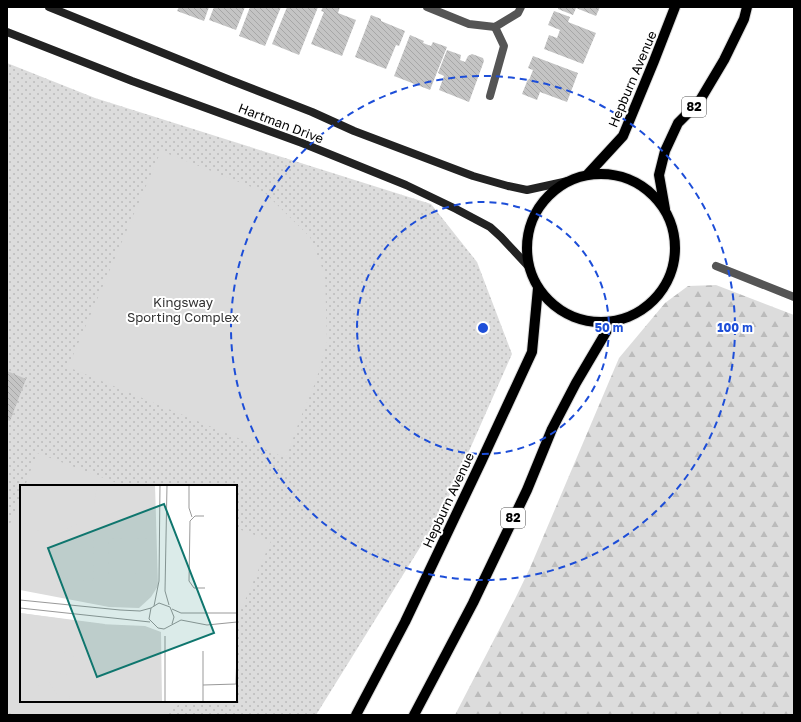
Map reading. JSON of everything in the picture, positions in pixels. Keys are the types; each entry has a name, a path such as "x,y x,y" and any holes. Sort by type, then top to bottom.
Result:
{"main road":[{"name":"Hartman Drive","path":"49,7 312,112 354,131 473,176 527,190 568,181"},
{"name":"Hepburn Avenue","path":"588,174 623,136 675,7"},
{"name":"82","path":"665,209 648,190 631,179 608,173 588,174 568,181 550,193 538,209 527,237 529,266 533,279 538,288 550,303 570,316 591,322 612,322 638,313 661,292 674,262 675,233 665,209 659,175 665,151 678,123 699,102 724,60 744,19 747,7"},
{"name":"Hartman Drive","path":"7,32 132,81 302,143 406,185 490,227 529,266"},
{"name":"Hepburn Avenue","path":"356,715 408,615 532,352 538,288"},
{"name":"82","path":"414,715 473,603 527,490 552,429 576,383 612,322"}],"street":[{"path":"427,7 469,24 495,27 518,13 521,7"},
{"path":"490,96 504,46 495,27"},
{"path":"716,266 794,297"}],"green space":[{"name":"Kingsway Sporting Complex","path":"7,63 95,98 431,204 477,262 512,354 442,512 316,715 7,715"},
{"path":"161,151 264,192 310,237 325,275 327,342 316,381 286,458 68,367"},
{"path":"716,285 794,315 794,715 455,715 530,568 619,358 665,303 688,286"},
{"path":"37,453 122,485 25,485"},
{"path":"20,498 20,702 181,702 177,706 161,715 14,715 7,712 7,532"},
{"path":"237,528 271,541 237,619"}],"building":[{"path":"179,7 209,7 204,21 177,11"},
{"path":"214,7 245,7 236,30 209,20"},
{"path":"250,7 281,7 265,46 239,36"},
{"path":"287,7 318,7 299,55 272,44"},
{"path":"323,7 340,7 338,13 356,20 342,56 311,44 324,12 321,11"},
{"path":"558,7 600,7 596,16 576,8 573,15 558,9"},
{"path":"554,11 570,17 568,22 596,33 583,64 544,49 549,35 557,38 560,30 548,25"},
{"path":"371,15 405,31 399,46 396,45 386,69 355,57"},
{"path":"410,35 431,46 433,42 447,47 430,90 394,76"},
{"path":"447,50 461,55 460,60 465,62 468,56 472,54 483,58 484,61 469,102 439,90 444,76 438,73"},
{"path":"533,56 578,73 567,102 540,92 537,100 522,94 533,70 528,68"},
{"path":"7,371 26,379 10,421 7,420"}]}
